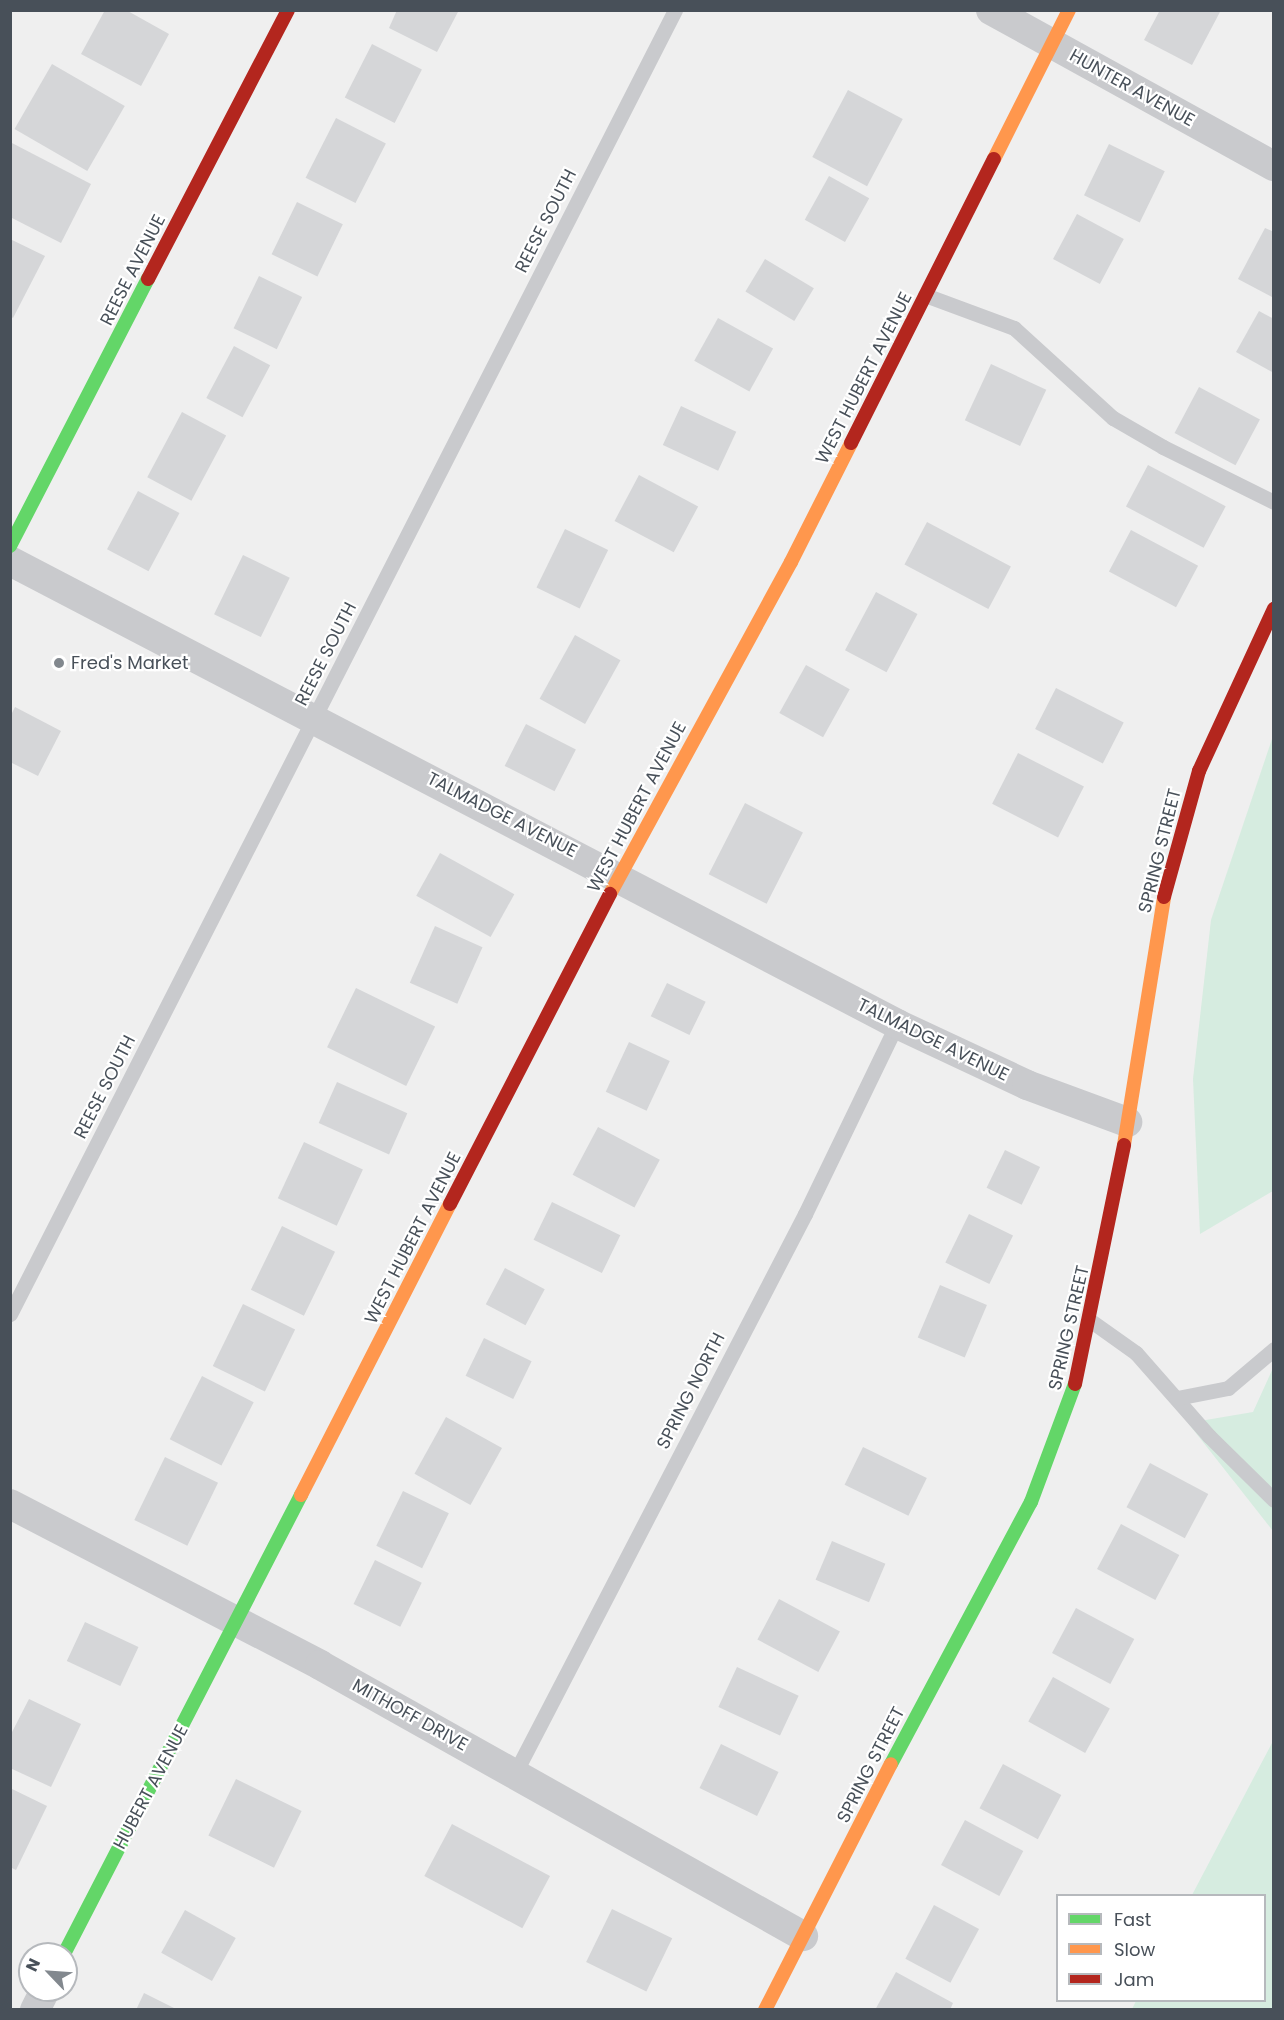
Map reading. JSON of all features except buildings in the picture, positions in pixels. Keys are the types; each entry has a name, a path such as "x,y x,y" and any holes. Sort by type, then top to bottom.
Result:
{"street":[{"name":"REESE AVENUE","path":"10,546 288,10"},
{"name":"HUNTER AVENUE","path":"991,10 1274,166"},
{"name":"WEST HUBERT AVENUE","path":"238,1621 619,876 791,562 1069,10"},
{"name":"TALMADGE AVENUE","path":"10,561 619,876 897,1024 1027,1085 1127,1122"},
{"name":"SPRING STREET","path":"765,2010 891,1763 1031,1502 1065,1419 1091,1321 1127,1122 1164,895 1179,836 1199,771 1274,609"},
{"name":"MITHOFF DRIVE","path":"10,1504 238,1621 515,1773 803,1936"},
{"name":"HUBERT AVENUE","path":"70,1942 238,1621"}],"lane":[{"name":"REESE SOUTH","path":"10,1314 675,10"},
{"path":"926,295 1014,328 1113,418 1274,502"},
{"name":"SPRING NORTH","path":"515,1773 805,1214 897,1024"},
{"path":"1091,1321 1136,1353 1274,1500"},
{"path":"1177,1398 1228,1389 1274,1349"}],"green space":[{"path":"1273,736 1273,1191 1200,1234 1193,1079 1211,920"},
{"path":"1273,1368 1273,1531 1188,1423 1253,1412"},
{"path":"1273,1741 1273,2009 1132,2009 1136,2002 1266,2002 1266,1894 1193,1894"}],"traffic: fast":[{"path":"10,546 148,279"},
{"path":"891,1764 1031,1502 1075,1384"},
{"path":"70,1942 301,1495"}],"traffic: slow":[{"path":"994,159 1069,10"},
{"path":"610,894 791,562 851,443"},
{"path":"1124,1145 1164,897"},
{"path":"301,1495 450,1204"},
{"path":"765,2010 891,1764"}],"traffic: jam":[{"path":"148,279 288,10"},
{"path":"851,443 994,159"},
{"path":"1164,897 1199,771 1274,609"},
{"path":"450,1204 610,894"},
{"path":"1075,1384 1124,1145"}],"place":[{"name":"Fred's Market","path":"59,663"}]}
